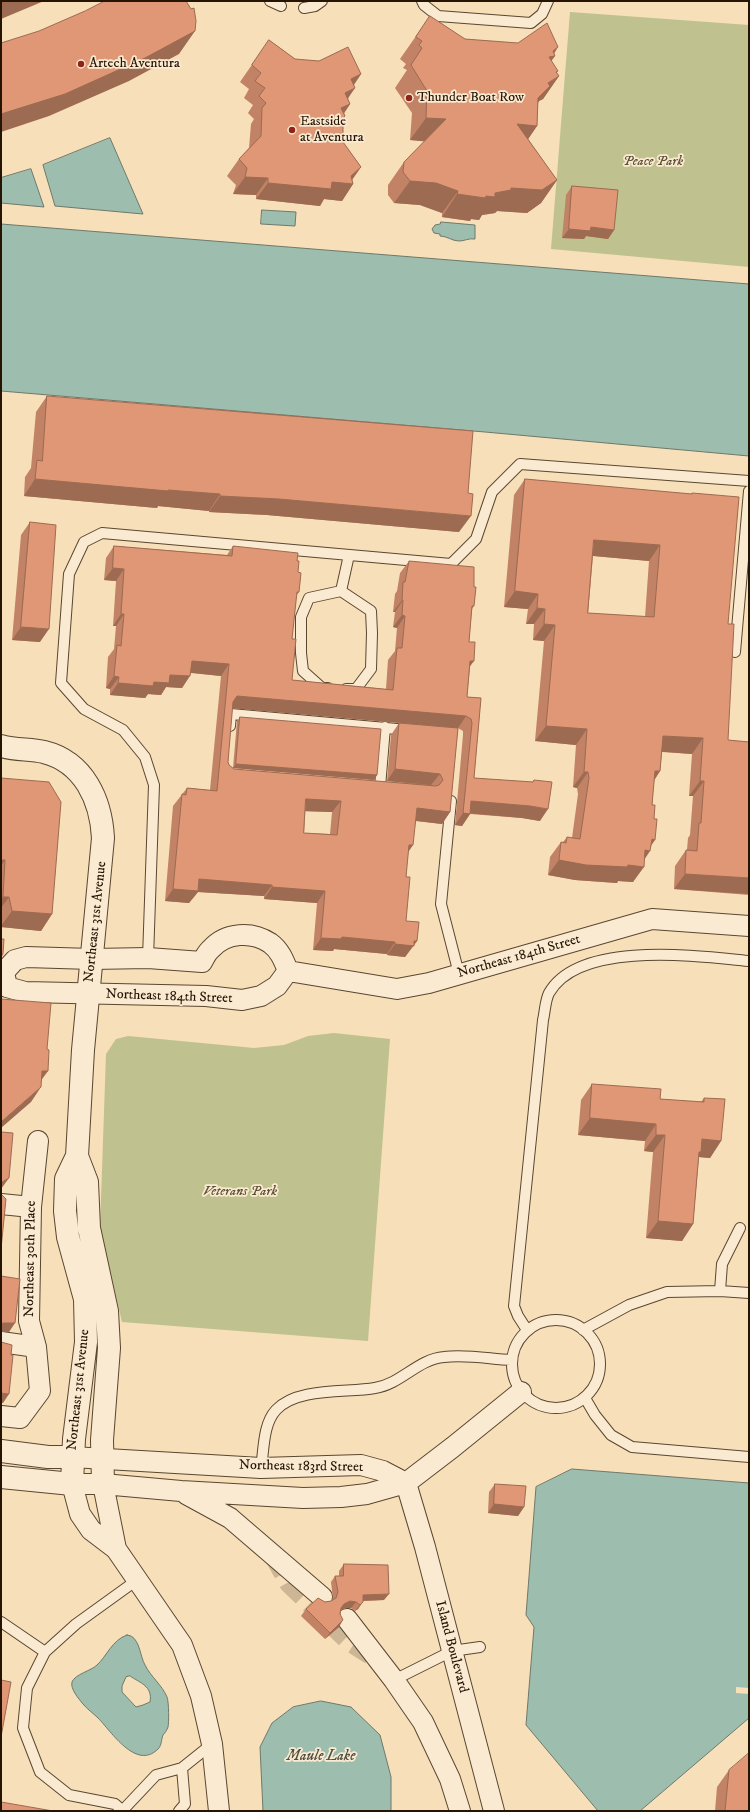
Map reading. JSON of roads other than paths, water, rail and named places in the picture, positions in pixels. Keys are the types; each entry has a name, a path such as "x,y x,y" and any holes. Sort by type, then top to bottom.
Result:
{"street":[{"name":"Northeast 31st Avenue","path":"3,747 38,751 59,758 71,766 80,774 96,799 102,817 103,848 88,993 77,1156 66,1178 65,1211 68,1237 85,1299 86,1342 72,1457 72,1484"},
{"name":"Northeast 184th Street","path":"288,971 397,989 429,983 652,919 749,926"},
{"name":"Northeast 184th Street","path":"240,935 256,936 271,944 282,956 288,971 277,986 272,990 261,996 242,1000 217,997 25,992 7,987 2,972 14,960 26,957 92,959 148,958 202,962 211,948 224,939 240,935"},
{"name":"Northeast 30th Place","path":"11,1417 40,1391 36,1346 29,1321 31,1207 38,1141"},
{"name":"Northeast 31st Avenue","path":"77,1156 87,1182 89,1228 107,1311 109,1348 104,1405 102,1460 103,1484"},
{"path":"1,1204 31,1207"},
{"path":"1,1342 36,1346"},
{"path":"406,1483 521,1392"},
{"name":"Northeast 183rd Street","path":"1,1451 48,1457 72,1457 102,1460 261,1468 361,1466 383,1471 406,1483"},
{"name":"Northeast 183rd Street","path":"1,1477 72,1484 103,1484 181,1491 303,1498 341,1497 367,1494 406,1483"},
{"name":"Island Boulevard","path":"406,1483 494,1811"},
{"path":"72,1484 80,1514 90,1530 116,1549 182,1645 201,1696 212,1744 219,1811"},
{"path":"103,1484 116,1549"},
{"path":"181,1491 230,1518 322,1597"},
{"path":"347,1619 394,1680 423,1722 450,1779 460,1811"}],"lane":[{"path":"270,1 282,6"},
{"path":"304,8 315,6 322,1"},
{"path":"422,1 424,5 438,16 531,23 542,14 548,1"},
{"path":"148,958 154,785 145,757 123,730 84,709 61,683 69,574 84,542 102,533 451,564 476,539 492,492 520,464 749,481"},
{"path":"735,652 749,491"},
{"path":"341,592 349,555"},
{"path":"341,592 371,611 372,633 370,669 356,689 322,688 303,671 301,654 301,617 309,598 341,592"},
{"path":"229,736 231,714 421,731"},
{"path":"384,728 376,786 394,788"},
{"path":"451,794 441,904 459,974"},
{"path":"528,1330 518,1316 514,1306 543,1020 548,995 558,982 576,970 595,962 620,957 661,954 749,961"},
{"path":"720,1291 722,1264 740,1228"},
{"path":"583,1330 629,1305 667,1292 720,1291 749,1293"},
{"path":"548,1320 564,1320 578,1326 583,1330 589,1334 597,1347 600,1360 599,1374 594,1388 585,1398 572,1406 544,1408 531,1402 521,1392 513,1378 512,1360 514,1348 522,1335 534,1325 548,1320"},
{"path":"261,1468 268,1422 276,1410 288,1400 327,1392 377,1388 392,1382 430,1360 444,1357 512,1360"},
{"path":"585,1398 595,1415 611,1435 632,1447 749,1456"},
{"path":"137,1580 76,1624 46,1652 26,1688 22,1728 40,1772 69,1796 115,1804 123,1811 156,1775 182,1768 212,1744"},
{"path":"1,1622 46,1652"},
{"path":"394,1680 452,1651 480,1647"},
{"path":"179,1811 184,1804 182,1768"}],"water":[{"path":"110,138 143,214 55,206 43,165"},
{"path":"31,169 44,207 1,203 1,178"},
{"path":"262,210 296,212 295,226 261,224"},
{"path":"441,222 475,225 475,239 456,241 434,233 432,229 435,225 440,224"},
{"path":"1,224 749,284 749,456 1,391"},
{"path":"572,1469 749,1483 749,1718 640,1811 598,1811 526,1725 534,1627 526,1615 536,1487"},
{"path":"127,1635 134,1638 145,1665 168,1700 168,1727 163,1735 158,1749 150,1755 141,1755 125,1747 85,1706 77,1697 72,1688 72,1682 74,1679 97,1665 114,1644 122,1637","holes":["130,1676 142,1683 148,1689 150,1692 150,1702 136,1707 122,1692 122,1686 126,1677"]},
{"name":"Maule Lake","path":"321,1701 351,1707 380,1735 391,1777 391,1811 263,1811 260,1747 272,1723 293,1707"}],"tunnel":[{"path":"274,1556 289,1583 349,1641 377,1659"}],"place":[{"name":"Artech Aventura","path":"81,64"},
{"name":"Thunder Boat Row","path":"409,98"},
{"name":"Eastside at Aventura","path":"292,130"}],"park label":[{"name":"Peace Park","path":"653,162"},
{"name":"Veterans Park","path":"240,1192"}]}
